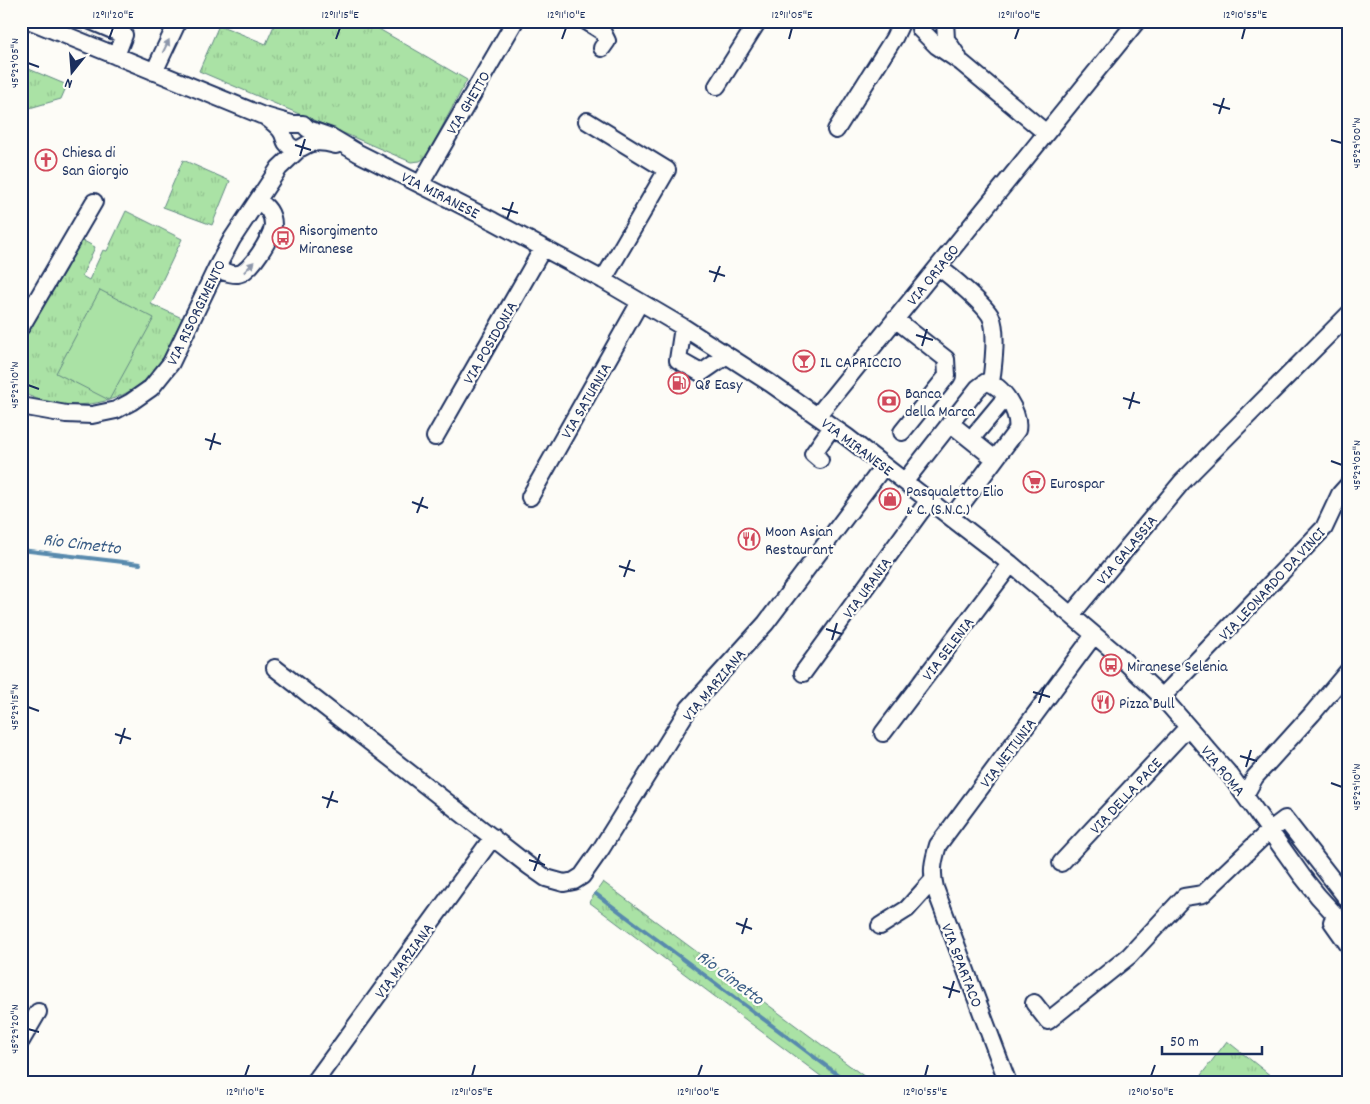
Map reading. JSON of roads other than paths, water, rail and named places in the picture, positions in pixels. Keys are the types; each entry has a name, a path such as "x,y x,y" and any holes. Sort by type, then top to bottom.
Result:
{"street":[{"path":"91,21 124,35 116,56"},
{"path":"154,72 178,21"},
{"name":"VIA GHETTO","path":"421,183 515,21"},
{"path":"586,21 602,31 607,41 602,48"},
{"path":"717,86 758,21"},
{"path":"911,24 931,30 944,21"},
{"path":"944,21 946,39 962,63"},
{"name":"VIA ORIAGO","path":"817,416 1137,21"},
{"name":"VIA MIRANESE","path":"40,23 154,72 264,116 296,137 331,137 358,153 421,183 603,280 683,327 770,383 832,426 1011,564 1118,655"},
{"path":"836,130 894,38 911,24"},
{"path":"911,24 937,46 962,63 1046,133"},
{"path":"587,120 667,170 603,280"},
{"name":"VIA RISORGIMENTO","path":"24,405 66,414 92,415 116,410 141,396 160,378 171,363 216,268 278,168 284,153 296,137"},
{"path":"216,268 234,274 244,273 252,265 265,244 272,231 272,215 268,208 258,200"},
{"path":"21,327 94,202"},
{"name":"VIA POSIDONIA","path":"434,437 543,248"},
{"path":"938,267 991,317 993,323 994,358 991,382"},
{"name":"VIA SATURNIA","path":"530,497 640,302"},
{"name":"VIA GALASSIA","path":"1070,615 1182,482 1349,314"},
{"path":"895,320 946,359 946,376 902,432"},
{"path":"683,327 678,360 701,373 726,355"},
{"path":"905,481 980,385 991,382 1006,397 1014,409 1018,426 1015,433 952,517"},
{"path":"971,440 1006,397"},
{"path":"950,423 996,459"},
{"path":"820,460 813,454 832,426"},
{"name":"VIA MARZIANA","path":"275,668 546,878 564,883 574,881 582,876 602,850 689,708 766,622 884,466"},
{"name":"VIA LEONARDO DA VINCI","path":"1162,697 1324,528 1340,494 1349,484"},
{"name":"VIA URANIA","path":"803,673 929,500"},
{"name":"VIA SELENIA","path":"882,733 1011,564"},
{"name":"VIA NETTUNIA","path":"938,845 1094,635"},
{"name":"VIA ROMA","path":"1118,655 1162,697 1245,794 1269,831 1318,896 1349,930"},
{"path":"1245,794 1255,777 1349,670"},
{"name":"VIA DELLA PACE","path":"1061,863 1188,727"},
{"path":"1034,1003 1048,1021 1129,956 1184,898 1203,894 1269,831 1285,819 1349,901"},
{"name":"VIA MARZIANA","path":"314,1083 493,838"},
{"name":"VIA SPARTACO","path":"938,845 933,860 932,880 1008,1083"},
{"path":"880,926 906,909 932,880"},
{"name":"VIA ROMA","path":"1318,896 1325,913 1349,946"},
{"path":"21,1041 38,1012"}],"waterway":[{"name":"Rio Cimetto","path":"21,550 140,564"},
{"name":"Rio Cimetto","path":"596,894 849,1083"}],"place":[{"name":"Chiesa di San Giorgio","path":"46,160"},
{"name":"Risorgimento Miranese","path":"283,238"},
{"name":"IL CAPRICCIO","path":"804,361"},
{"name":"Q8 Easy","path":"679,383"},
{"name":"Banca della Marca","path":"889,401"},
{"name":"Eurospar","path":"1034,482"},
{"name":"Pasqualetto Elio & C. (S.N.C.)","path":"890,499"},
{"name":"Moon Asian Restaurant","path":"749,539"},
{"name":"Miranese Selenia","path":"1111,665"},
{"name":"Pizza Bull","path":"1103,702"}]}
